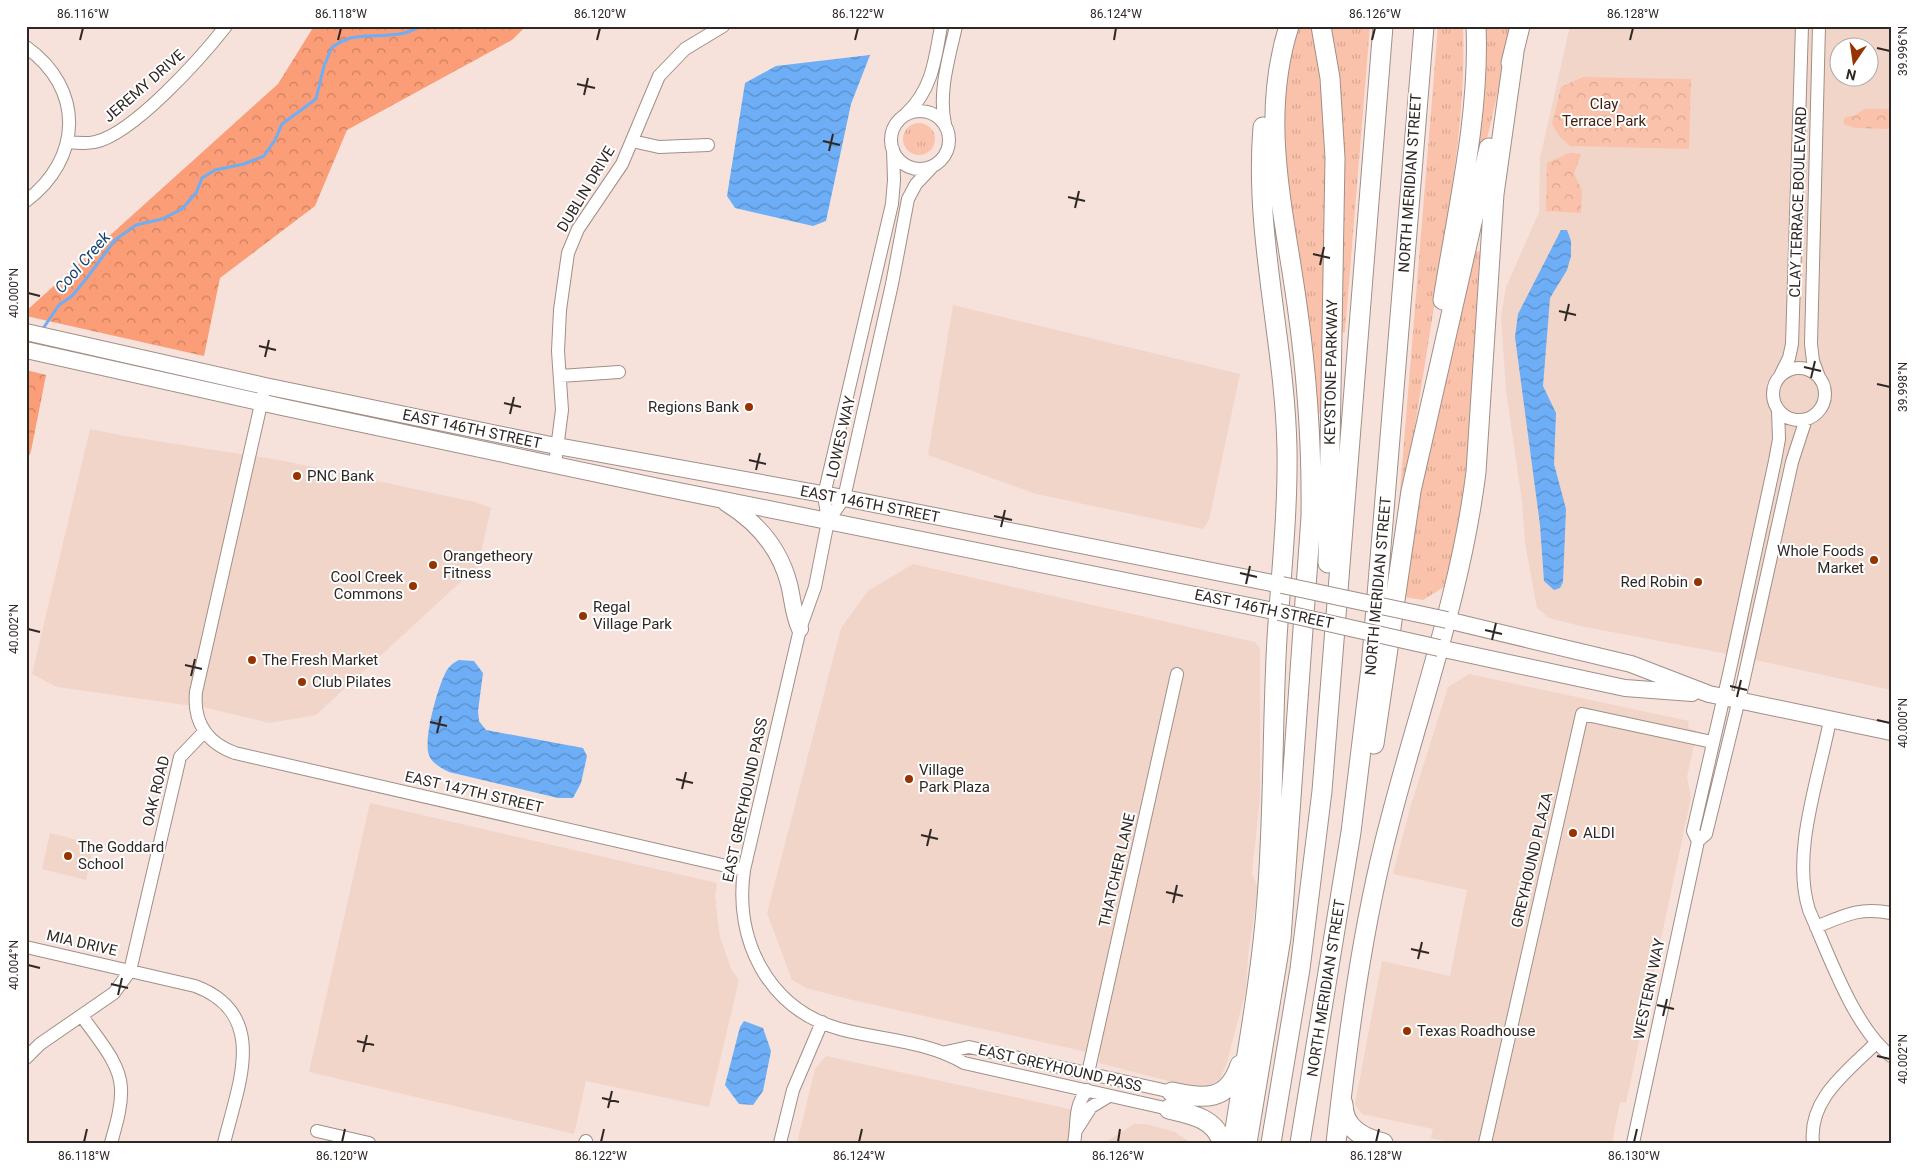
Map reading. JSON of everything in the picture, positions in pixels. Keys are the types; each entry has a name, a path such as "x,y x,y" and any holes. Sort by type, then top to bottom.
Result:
{"highway":[{"path":"1233,1143 1257,988 1272,838 1279,612 1286,496 1286,430 1265,216 1261,150 1268,88 1284,26"},
{"path":"1247,1143 1281,938 1311,517 1312,464 1306,374 1274,143 1276,86 1289,26"},
{"name":"KEYSTONE PARKWAY","path":"1321,26 1331,92 1335,158 1328,572 1328,719"},
{"name":"NORTH MERIDIAN STREET","path":"1271,1143 1308,916 1328,719 1368,195 1383,26"},
{"name":"NORTH MERIDIAN STREET","path":"1301,1143 1332,953 1371,668 1424,26"},
{"path":"1332,953 1376,733 1408,510 1423,432 1473,112 1477,70 1476,26"},
{"path":"1423,432 1520,26"},
{"path":"1336,1143 1344,1076 1375,882 1388,826 1447,620 1468,528 1474,482 1494,194 1514,52"},
{"path":"1170,1100 1210,1096 1222,1092 1231,1084 1241,1062 1257,988"},
{"path":"1344,1076 1343,1107 1346,1119 1360,1135 1383,1143"},
{"path":"1170,1100 1207,1121 1216,1129 1222,1143"}],"main road":[{"name":"EAST 146TH STREET","path":"26,332 265,386 559,446 844,498 1447,620 1631,664 1723,698"},
{"name":"EAST 146TH STREET","path":"26,350 261,402 828,522 1077,572 1100,574 1625,688 1723,698 1891,732"},
{"path":"718,499 751,521 778,555 789,584 794,616 800,629"}],"street":[{"name":"JEREMY DRIVE","path":"68,142 95,142 126,126 180,80 226,26"},
{"name":"DUBLIN DRIVE","path":"555,464 559,446 562,410 560,310 568,253 578,229 622,164 659,76 685,49 723,26"},
{"name":"LOWES WAY","path":"828,522 824,495 892,204 894,182 893,130 914,107 928,87 941,26"},
{"name":"LOWES WAY","path":"828,522 844,498 892,284 908,199 916,184 943,158 948,148 949,137 942,102 944,80 956,26"},
{"name":"CLAY TERRACE BOULEVARD","path":"1780,374 1789,358 1793,330 1802,26"},
{"name":"CLAY TERRACE BOULEVARD","path":"1819,26 1811,344 1813,361 1819,377"},
{"path":"26,47 40,57 52,71 65,95 69,111 68,142 64,156 50,180 26,201"},
{"path":"904,116 915,112 926,112 937,116 945,124"},
{"path":"632,141 659,146 708,145"},
{"path":"893,148 900,160 912,167 926,168 933,166"},
{"path":"1723,698 1779,439 1778,410 1772,392 1774,385 1780,374 1798,367 1810,370 1819,377 1824,387 1823,404 1817,413 1806,419 1794,420 1778,410"},
{"path":"560,376 619,372"},
{"path":"204,732 196,713 196,692 265,386"},
{"path":"1723,698 1765,586 1792,462 1806,419"},
{"path":"1765,586 1758,576 1767,531 1768,487"},
{"name":"EAST GREYHOUND PASS","path":"828,522 816,587 800,629 744,870 742,893 744,925 759,966 771,983 787,999 822,1022 841,1029 946,1052 964,1063 1109,1096 1170,1100"},
{"name":"THATCHER LANE","path":"1088,1073 1177,674"},
{"name":"WESTERN WAY","path":"1698,842 1693,831 1723,698"},
{"name":"WESTERN WAY","path":"1633,1143 1698,842 1706,834 1723,698"},
{"name":"GREYHOUND PLAZA","path":"1485,1143 1582,714 1712,742"},
{"path":"1830,720 1802,866 1803,893 1816,927 1863,1025 1876,1044 1891,1056"},
{"name":"EAST 147TH STREET","path":"204,732 218,746 235,753 744,870"},
{"name":"OAK ROAD","path":"130,970 180,757 204,732"},
{"path":"1816,927 1856,911 1875,910 1891,913"},
{"name":"MIA DRIVE","path":"26,947 130,970"},
{"path":"26,1058 40,1044 114,993 130,970 209,991 229,1006 236,1016 243,1039 244,1059 224,1143"},
{"path":"82,1016 110,1057 121,1088 112,1143"},
{"path":"780,1143 792,1090 822,1022"},
{"path":"1813,1143 1814,1120 1822,1099 1876,1044"},
{"name":"EAST GREYHOUND PASS","path":"946,1052 969,1047 1088,1073 1170,1100"},
{"path":"1077,1129 1075,1120 1079,1102 1086,1090"},
{"path":"1074,1143 1077,1129 1091,1107 1109,1096"},
{"path":"317,1131 349,1141 369,1143"}],"shaded area":[{"path":"1570,26 1891,26 1891,690 1733,655 1580,626 1549,618 1537,608 1525,543 1522,501 1506,391 1501,316 1506,287 1539,212 1540,158"},
{"path":"953,305 1240,374 1209,520 1203,529 1036,494 928,455"},
{"path":"90,429 285,461 475,502 491,508 478,566 316,715 269,723 207,708 57,687 32,674"},
{"path":"913,564 1255,642 1260,648 1260,797 1252,874 1258,887 1248,956 1246,990 1227,1062 1220,1079 1203,1090 1099,1063 1100,1055 852,1000 806,988 792,980 767,913 841,628 868,591"},
{"path":"1469,674 1689,721 1688,728 1697,731 1687,777 1691,798 1626,1103 1620,1102 1612,1143 1452,1143 1431,1138 1433,1129 1362,1114 1355,1104 1382,961 1450,976 1467,890 1393,874 1410,808 1448,687"},
{"path":"370,803 717,883 715,896 720,937 732,971 739,980 709,1107 586,1081 574,1134 309,1072"},
{"name":"The Goddard School","path":"50,833 94,844 86,880 42,869"},
{"path":"826,1056 1074,1110 1067,1143 797,1143 815,1069"},
{"path":"1134,1124 1146,1124 1175,1132 1191,1143 1104,1143"}],"green space":[{"path":"314,26 526,26 512,40 347,130 315,206 220,278 204,356 26,316 26,311 278,84"},
{"path":"1295,26 1311,26 1320,80 1325,188 1324,413 1317,413 1278,140"},
{"path":"1328,26 1370,26 1345,332 1339,333"},
{"path":"1438,26 1463,26 1461,110 1433,313 1403,503 1399,503"},
{"path":"1483,26 1513,26 1470,213"},
{"name":"Clay Terrace Park","path":"1583,77 1691,79 1689,149 1570,146 1560,137 1552,124 1561,87"},
{"path":"1864,109 1891,109 1891,129 1855,128 1845,125 1843,122 1845,117 1854,116"},
{"path":"919,123 931,127 935,139 931,151 919,155 907,151 903,139 907,127"},
{"path":"1569,153 1581,154 1574,174 1582,190 1581,213 1546,211 1547,163"},
{"path":"1473,251 1485,252 1466,500 1444,587 1423,600 1404,597 1416,508"},
{"path":"26,370 46,375 31,451 26,463"}],"water":[{"path":"870,55 851,104 826,221 813,226 735,208 727,196 745,83 776,66"},
{"path":"1561,230 1567,230 1571,241 1571,256 1567,270 1550,298 1543,386 1556,413 1554,464 1566,509 1563,582 1560,588 1554,590 1544,581 1540,525 1515,337 1518,314"},
{"path":"459,660 474,661 483,673 478,711 479,721 486,730 583,748 587,756 581,783 573,798 558,798 449,772 432,761 429,755 428,738 435,704 441,683 447,671 452,664"},
{"path":"744,1021 763,1028 771,1051 763,1091 753,1105 739,1104 725,1085 740,1027"}],"waterway":[{"name":"Cool Creek","path":"42,330 59,305 72,296 115,240 136,225 162,219 182,209 196,193 202,178 215,170 244,164 264,156 275,140 282,124 316,99 324,66 332,47 350,38 395,35 420,26"}],"place":[{"name":"Regions Bank","path":"749,407"},
{"name":"PNC Bank","path":"297,476"},
{"name":"Whole Foods Market","path":"1874,560"},
{"name":"Orangetheory Fitness","path":"433,565"},
{"name":"Red Robin","path":"1698,582"},
{"name":"Cool Creek Commons","path":"413,586"},
{"name":"Regal Village Park","path":"583,616"},
{"name":"The Fresh Market","path":"252,660"},
{"name":"Club Pilates","path":"302,682"},
{"name":"Village Park Plaza","path":"909,779"},
{"name":"ALDI","path":"1573,833"},
{"name":"The Goddard School","path":"68,856"},
{"name":"Texas Roadhouse","path":"1407,1031"}]}
